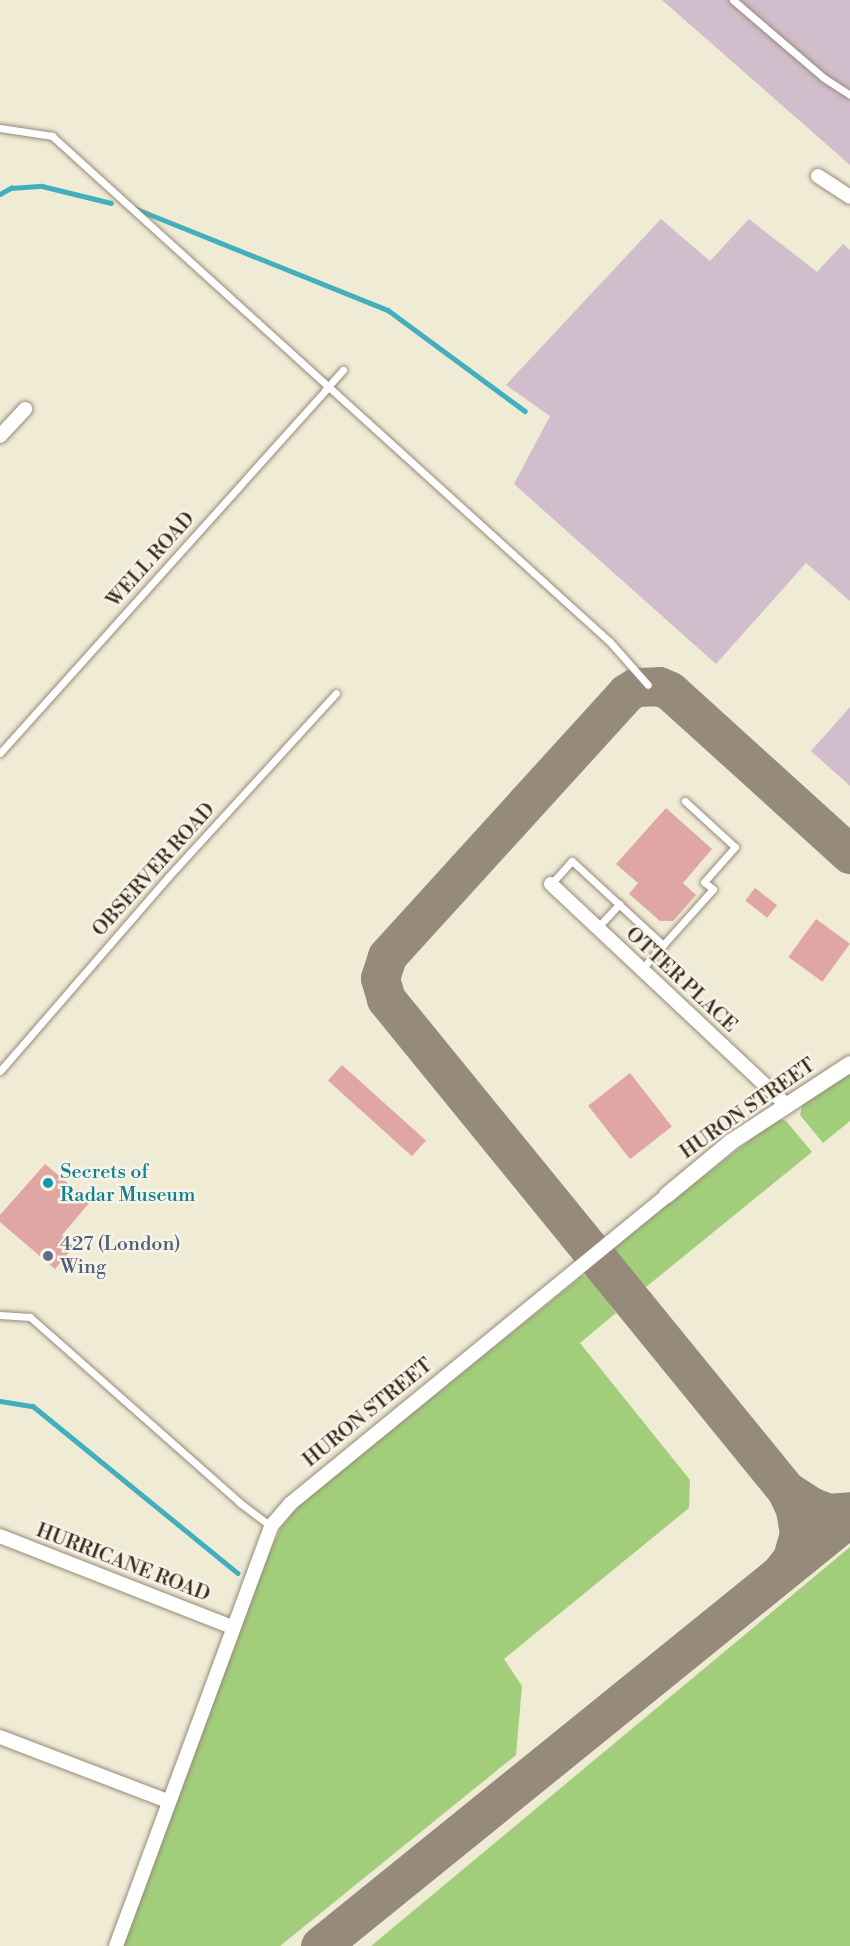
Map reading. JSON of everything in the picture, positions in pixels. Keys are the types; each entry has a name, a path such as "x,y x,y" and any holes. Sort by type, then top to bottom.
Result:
{"street":[{"path":"818,176 850,197"},
{"path":"0,436 25,409"},
{"name":"OTTER PLACE","path":"550,884 785,1104"},
{"name":"HURON STREET","path":"116,1946 271,1526 290,1504 667,1195 785,1104 850,1064"},
{"name":"HURRICANE ROAD","path":"0,1536 232,1627"},
{"path":"0,1737 168,1801"}],"lane":[{"path":"733,0 824,78 850,95"},
{"path":"0,128 52,136 327,388 610,642 648,685"},
{"path":"37,712 343,370"},
{"name":"WELL ROAD","path":"0,753 327,388"},
{"name":"OBSERVER ROAD","path":"0,1071 168,877 336,693"},
{"path":"642,970 712,889 704,882 735,847 685,801"},
{"path":"550,884 572,861 663,945"},
{"path":"597,928 619,904"},
{"path":"0,1315 30,1317 240,1503 271,1526"}],"shaded area":[{"path":"662,0 850,0 850,165"},
{"path":"661,219 710,261 749,219 817,272 843,244 850,250 850,601 806,563 716,664 514,484 550,416 506,385"},
{"path":"850,707 850,786 811,751"}],"green space":[{"path":"850,1073 850,1121 823,1143 800,1115 803,1101"},
{"path":"778,1118 786,1121 812,1152 646,1287 640,1285 611,1249"},
{"path":"590,1275 616,1313 580,1343 690,1480 689,1508 504,1659 522,1686 516,1755 280,1946 121,1946 263,1565 282,1526 297,1507 582,1276"},
{"path":"850,1547 850,1946 371,1946"}],"building":[{"path":"666,808 712,849 683,883 696,895 673,921 660,921 629,894 638,883 616,864"},
{"path":"755,888 777,905 767,918 745,901"},
{"path":"816,919 850,944 822,982 788,957"},
{"path":"342,1065 426,1141 412,1156 328,1081"},
{"path":"630,1073 672,1127 630,1159 588,1106"},
{"path":"45,1164 90,1202 62,1235 69,1241 64,1247 69,1252 55,1269 0,1222 0,1215"}],"waterway":[{"path":"0,194 11,188 42,186 111,203"},
{"path":"134,208 388,310 525,411"},
{"path":"0,1401 33,1406 238,1573"}],"taxiway":[{"path":"786,1490 386,999 380,978 387,956 626,693 636,687 659,686 670,691 850,854"},
{"path":"782,1571 792,1558 799,1534 795,1509 786,1490 812,1507 829,1513 850,1511"},
{"path":"320,1946 850,1517"}],"place":[{"name":"Secrets of Radar Museum","path":"48,1183"},
{"name":"427 (London) Wing","path":"48,1256"}]}
